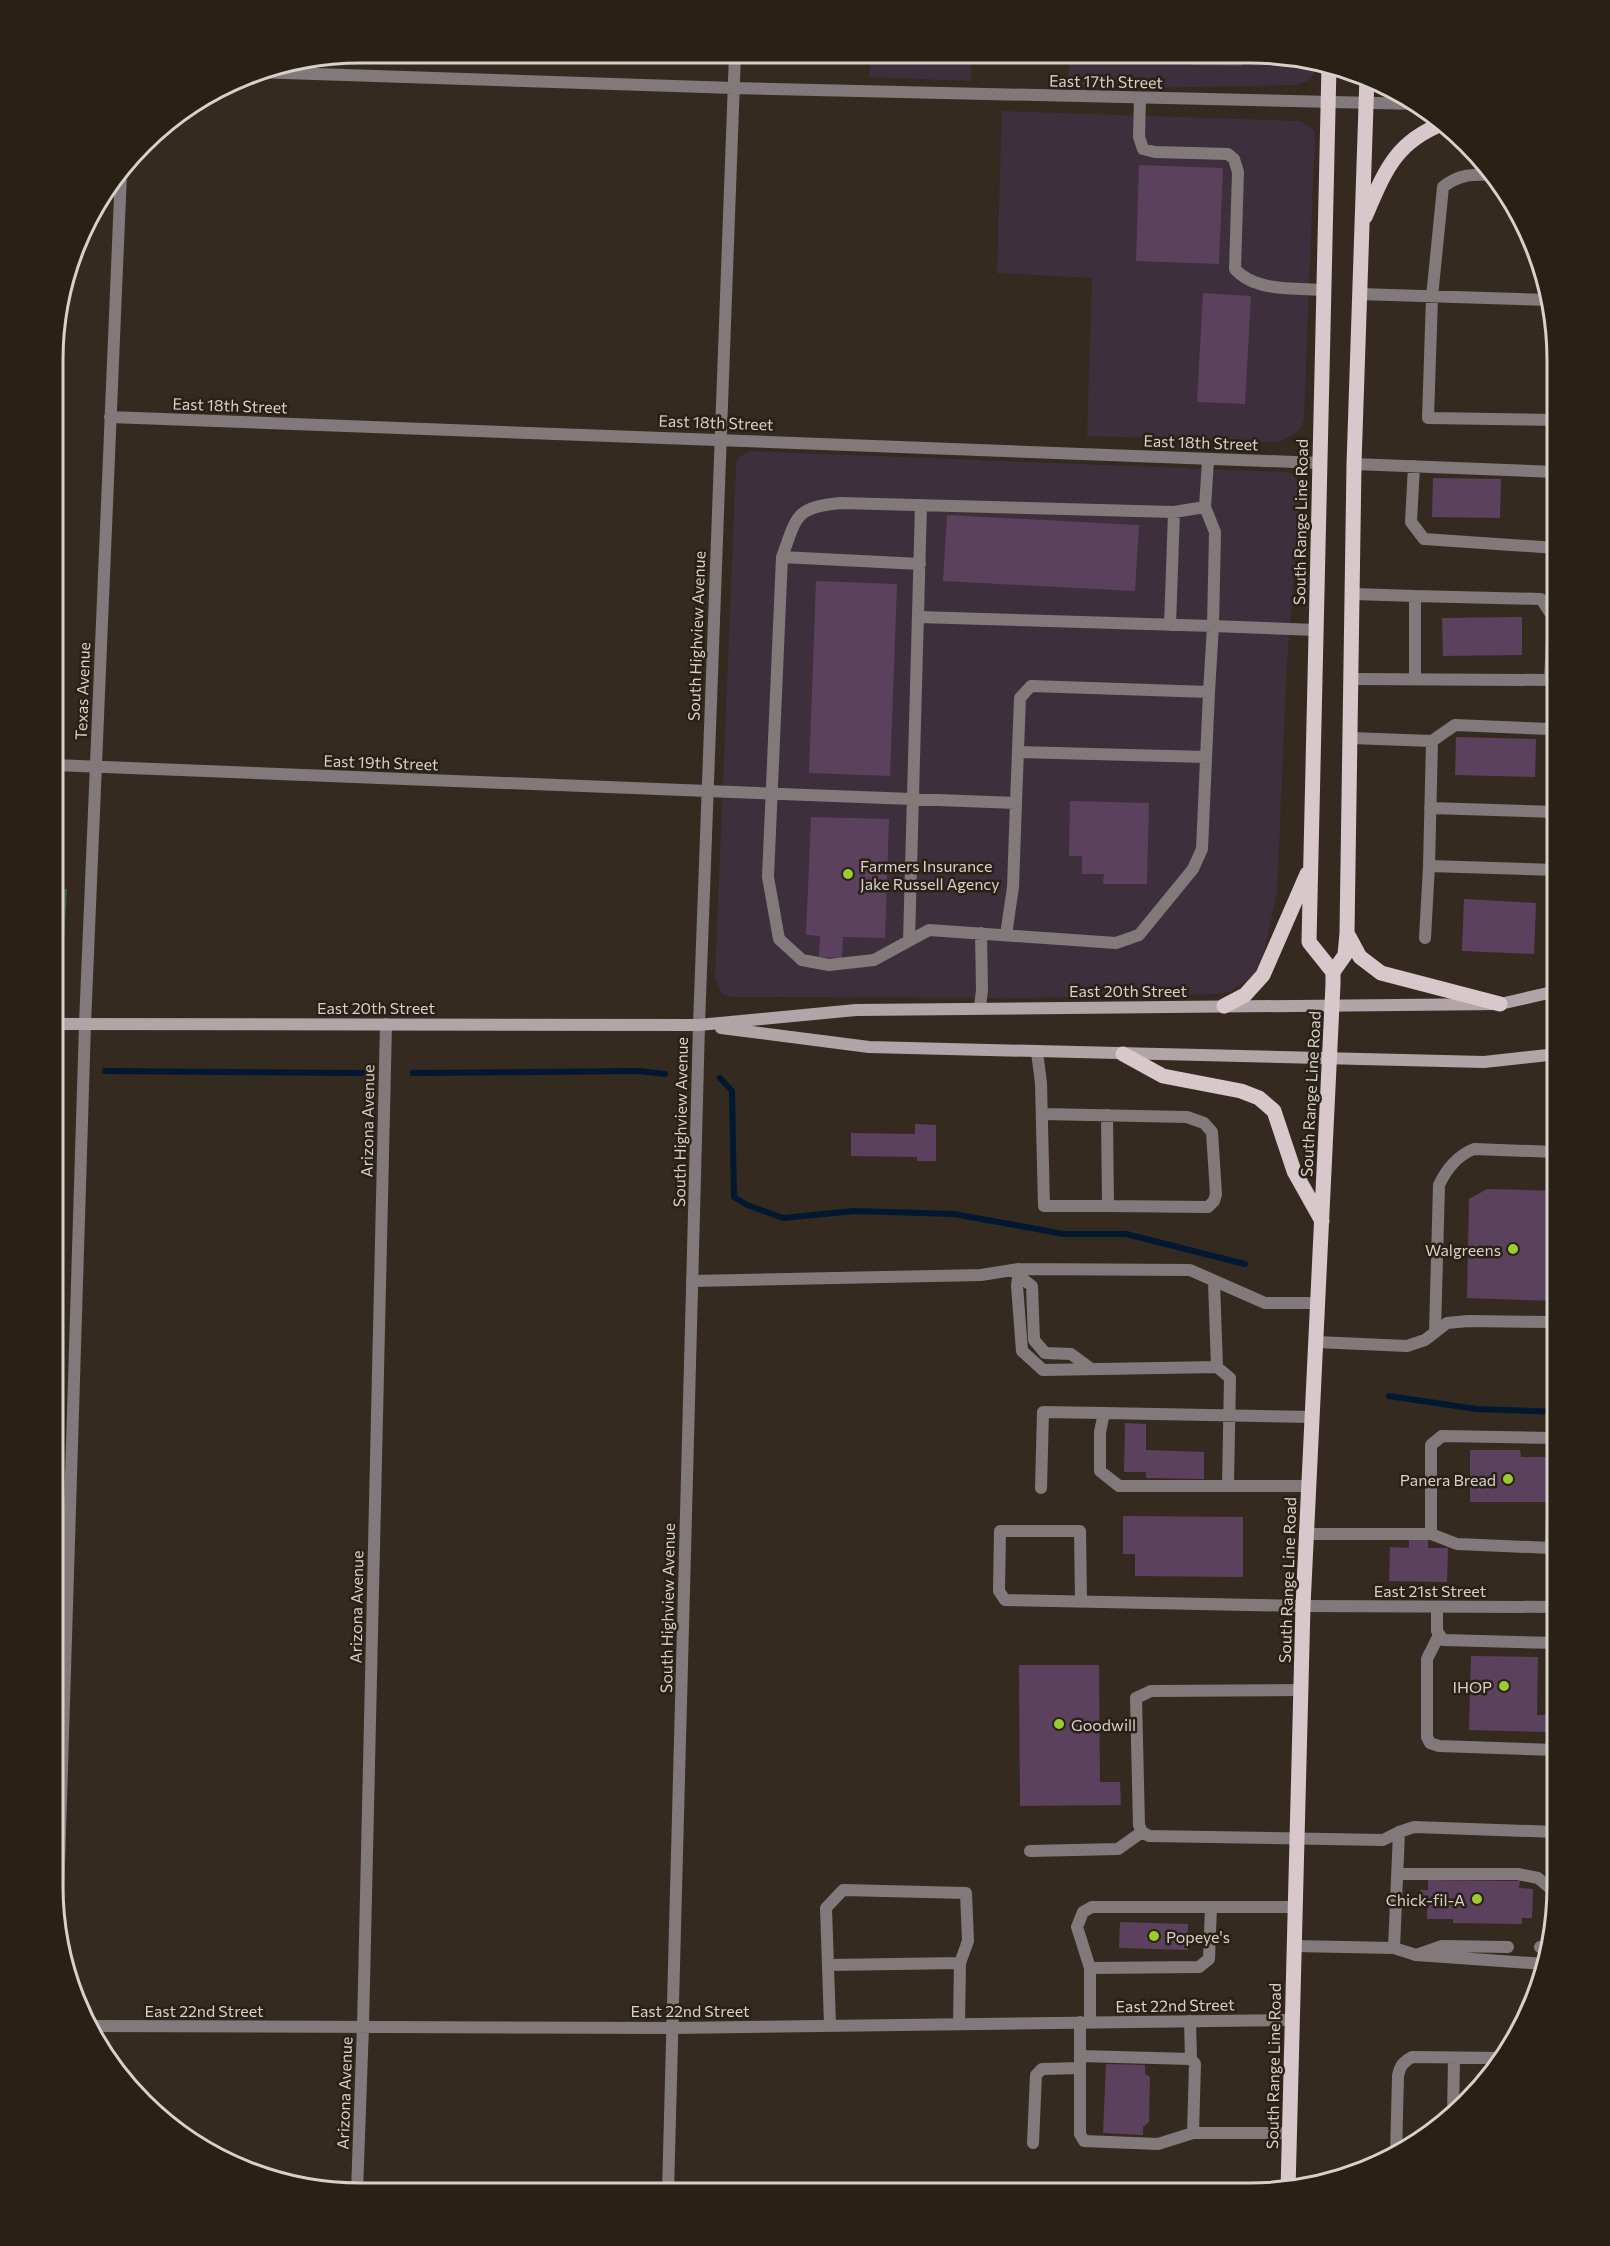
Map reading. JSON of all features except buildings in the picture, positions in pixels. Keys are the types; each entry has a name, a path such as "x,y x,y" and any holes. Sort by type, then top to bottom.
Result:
{"main road":[{"name":"South Range Line Road","path":"1329,74 1309,942 1333,972"},
{"name":"South Range Line Road","path":"1288,2180 1303,1606 1333,972 1345,955 1347,933 1353,679 1354,464 1367,87"},
{"path":"1361,225 1381,179 1400,149 1425,130 1434,127"},
{"path":"1224,1006 1245,995 1263,975 1310,868"},
{"path":"1347,933 1360,957 1382,973 1500,1004"},
{"name":"East 20th Street","path":"63,1024 699,1025 856,1010 980,1007 1500,1004 1547,993"},
{"name":"East 20th Street","path":"699,1025 869,1047 1484,1062 1547,1055"},
{"path":"1123,1054 1163,1076 1241,1091 1259,1098 1274,1111 1294,1171 1322,1222"}],"street":[{"name":"South Highview Avenue","path":"668,2183 699,1025 735,63"},
{"name":"East 17th Street","path":"283,73 734,88 1401,104"},
{"path":"1140,98 1139,136 1143,149 1228,154 1234,159 1238,172 1235,269 1241,276 1270,286 1324,290"},
{"path":"1482,175 1467,174 1452,179 1443,187 1432,297 1428,418 1547,420"},
{"name":"Texas Avenue","path":"63,1735 85,1024 120,184"},
{"path":"1359,294 1541,300"},
{"name":"East 18th Street","path":"110,417 1320,463"},
{"path":"1205,507 1174,512 841,503 814,505 796,518 782,557 768,877 779,939 802,960 829,965 874,960 929,930 1116,943 1139,935 1193,869 1202,849 1213,626 1215,532 1205,507 1208,460"},
{"path":"1354,464 1547,472"},
{"path":"1414,466 1411,522 1424,539 1547,547"},
{"path":"909,941 921,505"},
{"path":"1170,625 1174,512"},
{"path":"782,557 920,564"},
{"path":"1354,594 1541,599 1547,608"},
{"path":"1415,596 1415,678"},
{"path":"918,617 1315,630"},
{"path":"1353,679 1547,680"},
{"path":"1006,935 1013,887 1020,698 1031,686 1209,692"},
{"path":"1351,738 1432,741 1455,725 1547,729"},
{"path":"1425,938 1432,741"},
{"path":"1018,752 1206,756"},
{"name":"East 19th Street","path":"63,765 1016,803"},
{"path":"1430,808 1547,813"},
{"path":"1428,866 1547,870"},
{"path":"980,1007 981,933"},
{"name":"Arizona Avenue","path":"357,2183 363,2026 386,1024"},
{"path":"1036,1052 1042,1114 1044,1206 1208,1207 1214,1201 1216,1194 1212,1132 1204,1123 1187,1117 1042,1114"},
{"path":"1107,1115 1108,1206"},
{"path":"1435,1332 1439,1185 1444,1174 1464,1152 1474,1149 1547,1152"},
{"path":"692,1281 1190,1270 1265,1303 1318,1303"},
{"path":"1019,1273 1017,1286 1022,1351 1043,1370 1217,1368 1230,1377 1228,1485"},
{"path":"1214,1282 1217,1368"},
{"path":"1316,1342 1407,1346 1425,1340 1447,1323 1547,1322"},
{"path":"1041,1488 1043,1412 1230,1418 1312,1417"},
{"path":"1104,1413 1100,1432 1100,1471 1119,1486 1309,1486"},
{"path":"1431,1534 1431,1445 1442,1436 1547,1438"},
{"name":"East 21st Street","path":"1081,1601 1080,1532 1000,1531 999,1591 1005,1600 1303,1606 1547,1607"},
{"path":"1307,1534 1431,1534 1457,1544 1547,1549"},
{"path":"1437,1607 1439,1635 1427,1659 1427,1737 1430,1743 1439,1746 1547,1750"},
{"path":"1439,1635 1443,1640 1547,1643"},
{"path":"1301,1690 1151,1691 1142,1693 1136,1698 1139,1825 1142,1832 1149,1836 1383,1840 1414,1827 1547,1832"},
{"path":"1030,1851 1118,1849 1142,1832"},
{"path":"1394,1948 1399,1832"},
{"path":"1397,1874 1518,1874 1538,1878 1547,1885"},
{"path":"831,2025 826,1908 843,1890 966,1893 968,1941 960,1963 959,2024"},
{"path":"1289,2133 1193,2133 1158,2144 1084,2141 1080,2134 1080,2062 1090,1968 1077,1927 1083,1912 1092,1907 1295,1907"},
{"path":"1090,1968 1199,1967 1205,1964 1209,1959 1210,1907"},
{"path":"1294,1946 1394,1948 1416,1955 1537,1964"},
{"path":"1416,1955 1442,1946 1508,1947"},
{"path":"829,1965 960,1963"},
{"name":"East 22nd Street","path":"98,2026 673,2028 1292,2020"},
{"path":"1190,2021 1191,2059 1195,2064 1193,2133"},
{"path":"1396,2144 1400,2066 1413,2057 1492,2058"},
{"path":"1453,2102 1454,2058"},
{"path":"1033,2143 1036,2075 1042,2069 1080,2062 1191,2059"}],"shaded area":[{"path":"870,63 972,63 971,81 869,77"},
{"path":"1069,63 1250,63 1315,71 1311,79 1296,85 1149,88 1068,84"},
{"path":"1002,111 1298,121 1308,125 1315,132 1304,417 1302,426 1296,433 1279,442 1087,436 1092,278 997,273"},
{"path":"751,451 1286,472 1295,475 1301,489 1287,661 1277,891 1262,963 1254,975 1230,992 1216,994 1026,998 731,997 722,994 715,977 736,466 738,457"}],"green space":[{"path":"63,889 67,889 63,960"}],"waterway":[{"path":"105,1071 363,1073"},
{"path":"413,1073 638,1071 665,1074"},
{"path":"720,1078 732,1091 734,1197 747,1205 783,1218 854,1211 954,1214 1064,1234 1126,1234 1245,1264"},
{"path":"1389,1396 1476,1409 1547,1412"}],"place":[{"name":"Farmers Insurance Jake Russell Agency","path":"848,874"},
{"name":"Walgreens","path":"1513,1249"},
{"name":"Panera Bread","path":"1508,1479"},
{"name":"IHOP","path":"1504,1686"},
{"name":"Goodwill","path":"1059,1724"},
{"name":"Chick-fil-A","path":"1477,1899"},
{"name":"Popeye's","path":"1154,1936"}]}
